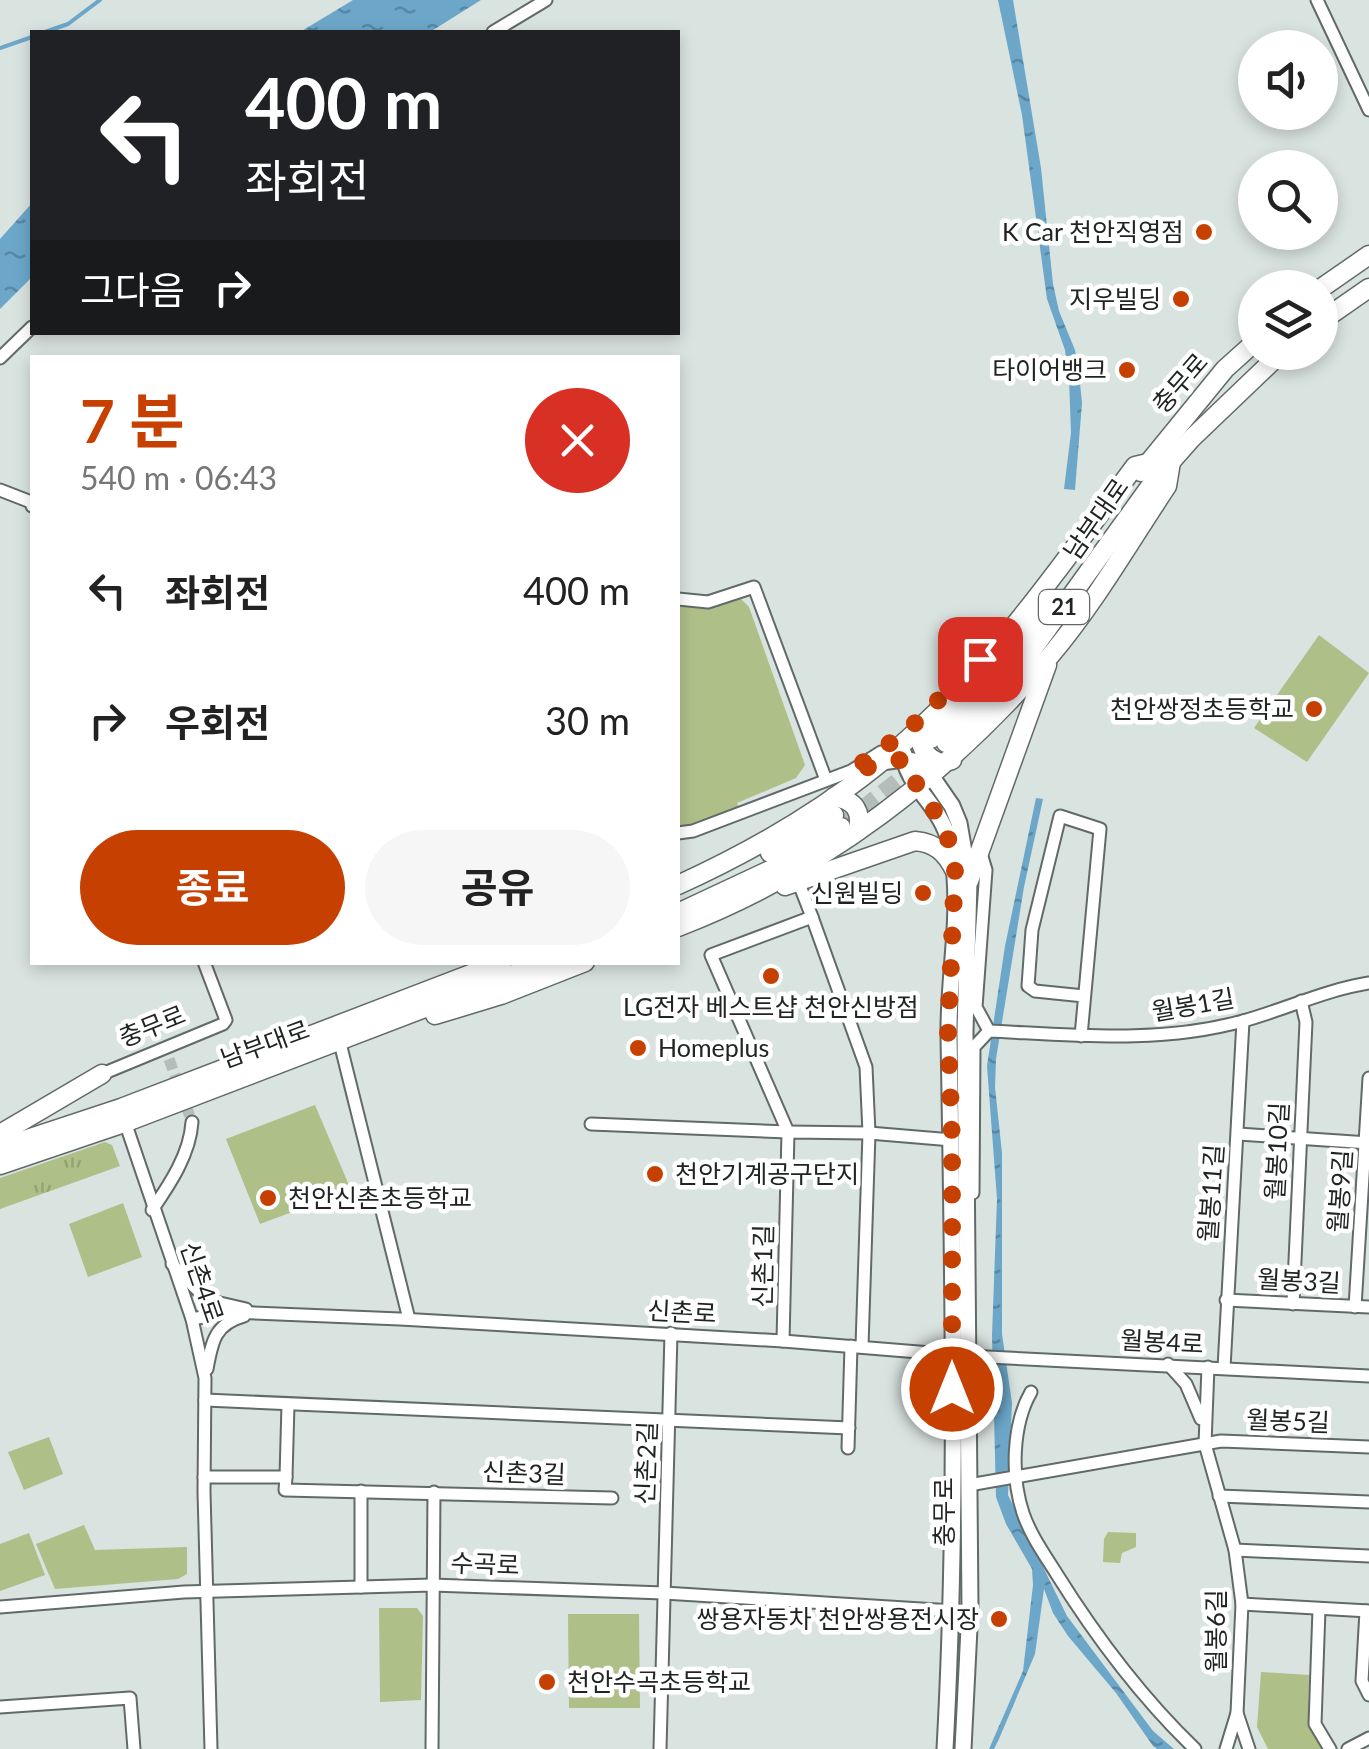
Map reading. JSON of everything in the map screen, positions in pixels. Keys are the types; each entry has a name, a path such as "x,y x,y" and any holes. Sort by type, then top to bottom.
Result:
{"highway":[{"path":"1338,277 1369,255"},
{"path":"1338,311 1369,288"},
{"path":"1338,316 1369,301"},
{"name":"충무로","path":"1148,463 1238,357"},
{"name":"충무로","path":"1172,462 1264,370"},
{"path":"680,926 915,841 943,851 962,876 980,850 1051,655 1166,486 1172,462"},
{"name":"남부대로","path":"938,741 1022,664 1154,481 1172,462"},
{"path":"680,884 839,810 925,782 938,741 1006,635 1136,466 1148,463"},
{"name":"남부대로","path":"938,741 1002,664 1148,463"},
{"path":"680,912 788,862 881,762 938,741 1051,655"},
{"path":"680,895 746,866 839,810"},
{"path":"737,903 839,810"},
{"path":"377,1012 406,990 465,965"},
{"name":"남부대로","path":"0,1165 494,965"},
{"name":"남부대로","path":"0,1148 122,1116 340,1042 536,965"},
{"path":"368,1032 392,1031 502,995 577,965"},
{"path":"0,1134 102,1074"}],"main road":[{"name":"충무로","path":"905,750 906,768 952,806 959,823 962,876 967,1251 945,1749"},
{"name":"충무로","path":"962,876 948,1032 968,1485 970,1612 963,1749"}],"street":[{"path":"497,30 546,0"},
{"path":"1317,0 1369,110"},
{"path":"0,358 30,330"},
{"path":"0,490 30,502"},
{"path":"680,599 708,602 754,587 839,810"},
{"path":"839,810 851,771 899,738 1006,635"},
{"path":"851,771 881,762"},
{"path":"680,833 839,810"},
{"path":"1081,1036 1100,829 1060,816 1032,930 1028,986 1034,991 1084,996"},
{"path":"967,1251 972,1230 974,1176 974,1047 989,1030 976,1006 986,870 980,850"},
{"path":"798,881 866,1067 869,1133 848,1448"},
{"name":"신촌1길","path":"784,1340 788,1132 711,955 812,917"},
{"name":"충무로","path":"102,1074 166,1054 226,1020 205,965"},
{"name":"월봉1길","path":"989,1030 1124,1038 1177,1034 1243,1021 1338,988 1369,983"},
{"name":"월봉10길","path":"1293,1304 1306,1022 1301,1000"},
{"name":"월봉11길","path":"1224,1368 1243,1021"},
{"path":"340,1042 409,1319"},
{"name":"월봉9길","path":"1362,1307 1369,1078"},
{"name":"신촌4로","path":"122,1116 192,1318 205,1378 211,1749"},
{"path":"152,1210 172,1182 191,1136 192,1122"},
{"path":"592,1124 869,1133 952,1140"},
{"path":"1238,1134 1367,1142"},
{"path":"172,1264 206,1300 240,1306 254,1313"},
{"name":"월봉3길","path":"1226,1300 1362,1307"},
{"name":"신촌로","path":"192,1318 230,1312 409,1319 784,1340 960,1355"},
{"path":"205,1378 212,1339 219,1328 230,1320 254,1313"},
{"name":"신촌2길","path":"660,1749 671,1333"},
{"name":"월봉4로","path":"960,1355 1369,1376"},
{"path":"1168,1364 1196,1400 1204,1427"},
{"name":"월봉6길","path":"1208,1367 1205,1444 1236,1550 1242,1604 1237,1713"},
{"path":"1031,1392 1019,1424 1013,1478 1027,1524 1082,1615 1136,1686 1195,1749"},
{"path":"205,1400 849,1428"},
{"path":"288,1404 286,1490 434,1492 432,1749"},
{"name":"월봉5길","path":"968,1485 1221,1440 1369,1447"},
{"path":"204,1477 286,1477"},
{"path":"361,1491 361,1587"},
{"name":"신촌3길","path":"434,1492 612,1498"},
{"path":"1219,1496 1369,1502"},
{"path":"1236,1550 1369,1556"},
{"name":"수곡로","path":"0,1607 184,1592 432,1585 664,1593 970,1612"},
{"path":"1242,1604 1368,1611 1362,1681 1369,1695"},
{"path":"1320,1609 1316,1724 1330,1749"},
{"path":"0,1707 130,1698 134,1749"},
{"path":"1226,1749 1237,1713"},
{"path":"1237,1713 1249,1749"},
{"path":"1348,1749 1369,1738"}],"green space":[{"path":"741,599 749,607 805,765 796,778 737,803 739,807 680,829 680,606 706,607"},
{"path":"1319,635 1369,673 1307,762 1254,728"},
{"path":"315,1105 351,1190 260,1224 226,1139"},
{"path":"105,1142 112,1145 120,1166 0,1209 0,1178"},
{"path":"123,1203 142,1257 88,1277 69,1224"},
{"path":"49,1437 63,1474 24,1490 8,1452"},
{"path":"84,1525 95,1550 187,1547 187,1574 178,1579 55,1589 36,1544"},
{"path":"1108,1532 1136,1533 1136,1547 1122,1553 1120,1563 1103,1562"},
{"path":"29,1533 45,1575 0,1591 0,1544"},
{"path":"379,1608 417,1608 423,1616 421,1700 380,1702"},
{"path":"568,1614 639,1614 640,1708 569,1708"},
{"path":"1261,1672 1309,1675 1308,1718 1322,1749 1268,1749 1257,1727"}],"water":[{"path":"353,0 481,0 433,30 303,30"},
{"path":"998,0 1013,0 1041,168 1053,284 1079,373 1082,403 1075,490 1064,489 1071,433 1065,350 1047,299 1022,115"},
{"path":"30,205 30,279 0,309 0,239"},
{"path":"1036,798 1043,799 1024,887 996,1059 1002,1153 1002,1334 1012,1403 1008,1495 1067,1616 1153,1731 1174,1749 1153,1746 1116,1693 1068,1636 1044,1589 1035,1654 999,1739 994,1749 989,1749 1023,1671 1033,1585 1032,1569 1006,1524 996,1497 992,1335 997,1199 987,1066 1005,946"}],"waterway":[{"path":"51,30 68,24 100,0"},
{"path":"0,48 30,38"}],"tunnel":[{"path":"841,827 946,743"},
{"path":"169,1059 192,1122"}],"place":[{"name":"K Car 천안직영점","path":"1204,232"},
{"name":"지우빌딩","path":"1181,299"},
{"name":"타이어뱅크","path":"1127,370"},
{"name":"천안쌍정초등학교","path":"1314,709"},
{"name":"신원빌딩","path":"923,893"},
{"name":"LG전자 베스트샵 천안신방점","path":"771,976"},
{"name":"Homeplus","path":"638,1048"},
{"name":"천안기계공구단지","path":"655,1174"},
{"name":"천안신촌초등학교","path":"268,1198"},
{"name":"쌍용자동차 천안쌍용전시장","path":"999,1619"},
{"name":"천안수곡초등학교","path":"547,1682"}],"route":[{"path":"952,1389 948,1032 955,871 946,829 904,759 851,771 890,746 980,659"}]}
